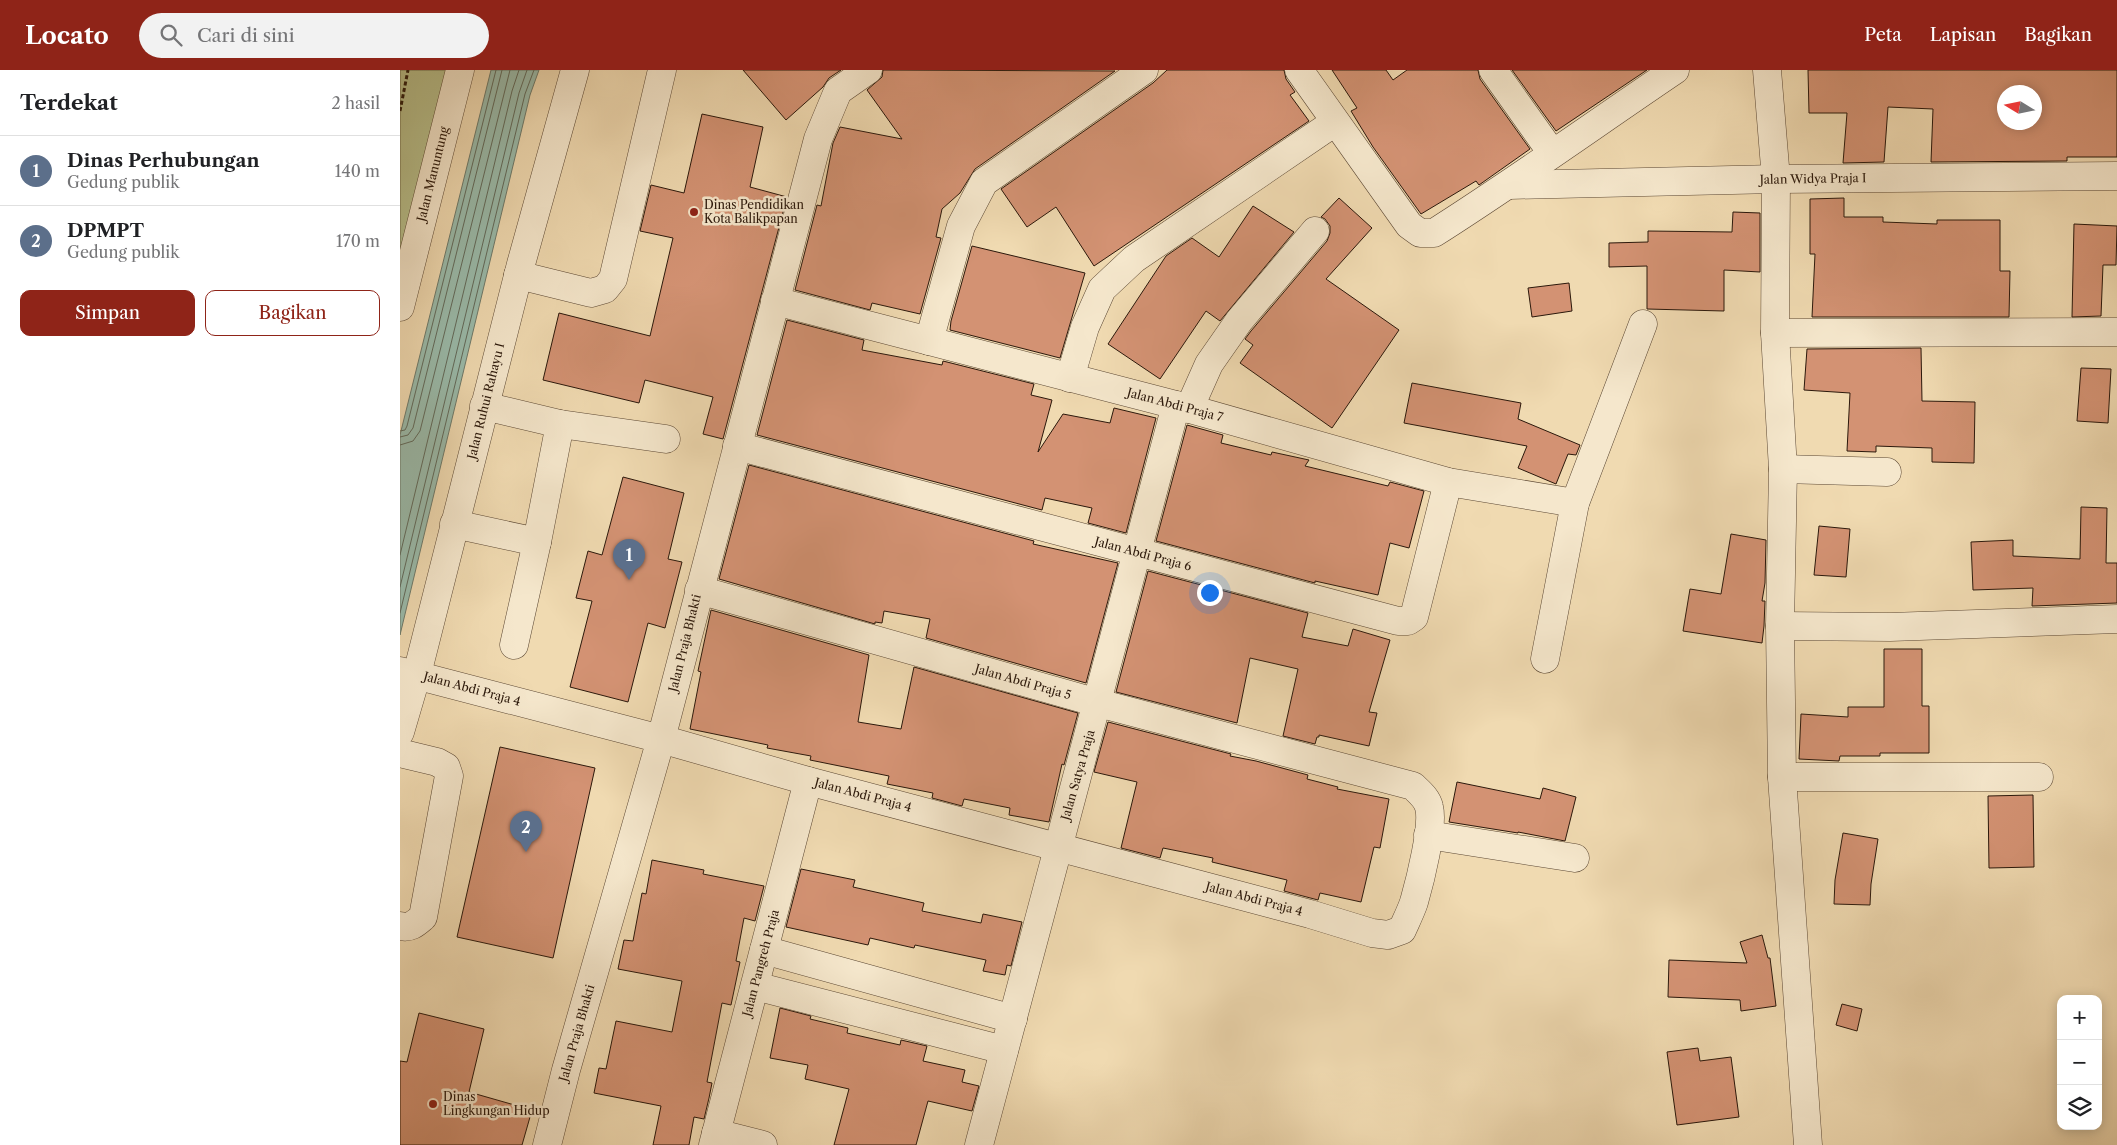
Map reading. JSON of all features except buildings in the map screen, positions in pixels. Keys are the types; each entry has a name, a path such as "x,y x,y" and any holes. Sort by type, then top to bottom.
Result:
{"street":[{"name":"Jalan Manuntung","path":"400,307 460,70"},
{"name":"Jalan Ruhui Rahayu I","path":"400,732 408,673 454,524 518,275 575,70"},
{"path":"518,275 591,293 605,289 613,280 662,70"},
{"name":"Jalan Praja Bhakti","path":"547,1145 566,1070 661,739 818,139 838,91 868,70"},
{"path":"929,341 961,226 984,182 1144,70"},
{"path":"1299,70 1409,225 1420,233 1434,233 1509,185 1552,153 1675,70"},
{"path":"1493,70 1552,153"},
{"path":"1767,70 1776,179 1775,333 1783,469 1780,626 1782,777 1808,1145"},
{"path":"1070,378 1085,327 1102,289 1134,259 1335,122"},
{"name":"Jalan Widya Praja I","path":"1509,185 1776,179 2117,176"},
{"name":"Jalan Satya Praja","path":"979,1145 1138,552 1183,407 1209,364 1239,321 1315,231"},
{"name":"Jalan Abdi Praja 7","path":"775,301 1183,407 1448,482 1575,503"},
{"path":"1545,659 1575,503 1643,324"},
{"path":"1775,333 2117,332"},
{"path":"484,406 560,424 666,440"},
{"path":"514,645 538,542 560,424"},
{"name":"Jalan Abdi Praja 6","path":"737,446 1398,621 1408,621 1414,617 1448,482"},
{"path":"1783,469 1886,472"},
{"path":"454,524 538,542"},
{"name":"Jalan Abdi Praja 5","path":"699,590 1098,703 1412,786 1423,795 1429,806 1428,834"},
{"path":"1780,626 1890,627 2117,618"},
{"name":"Jalan Abdi Praja 4","path":"408,673 661,739 1310,914 1372,933 1388,935 1402,930 1414,902 1428,834"},
{"path":"400,753 437,762 446,767 449,776 423,917 415,925 404,928 400,926"},
{"path":"1782,777 2039,777"},
{"name":"Jalan Pangreh Praja","path":"714,1139 808,780"},
{"path":"1428,834 1574,858"},
{"path":"764,950 1012,1019"},
{"path":"755,986 1004,1050"},
{"path":"714,1139 763,1145"}],"path":[{"path":"400,111 408,70"}],"green space":[{"path":"400,70 453,70 400,272"}],"water":[{"path":"491,70 539,70 530,95 400,635 400,435"}],"place":[{"name":"Dinas Pendidikan Kota Balikpapan","path":"694,212"},
{"name":"Dinas Perhubungan","path":"629,580"},
{"name":"DPMPT","path":"526,852"},
{"name":"Dinas Lingkungan Hidup","path":"433,1104"}]}
